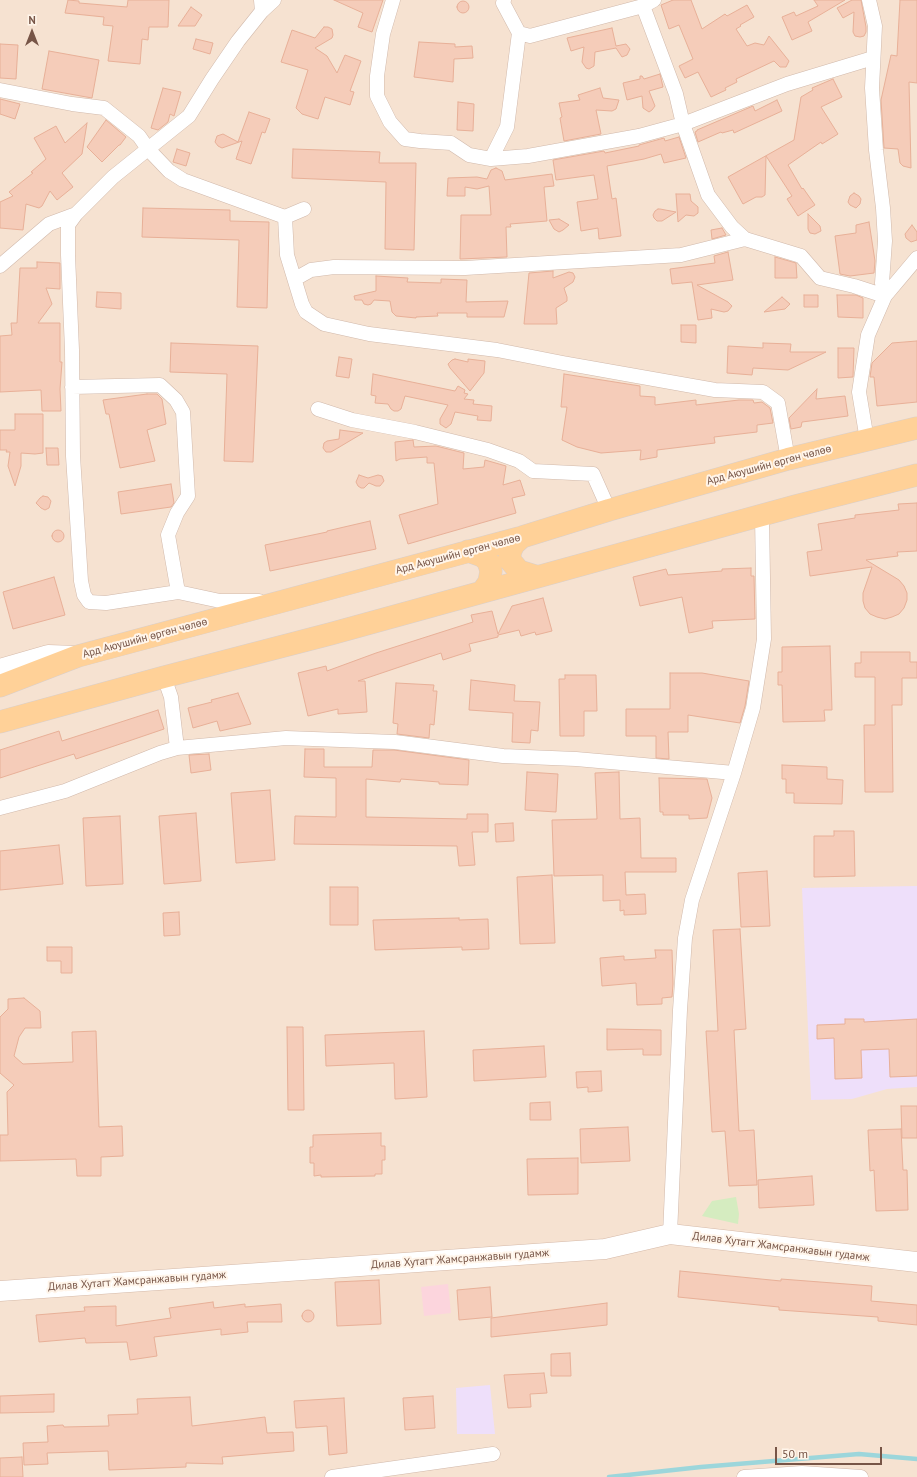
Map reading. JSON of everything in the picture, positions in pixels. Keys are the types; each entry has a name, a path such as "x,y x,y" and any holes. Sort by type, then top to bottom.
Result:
{"main road":[{"name":"Ард Аюушийн өргөн чөлөө","path":"0,686 78,656 522,537 609,510 788,459 917,428"},
{"path":"0,722 164,677 330,634 535,576 884,483 917,476"},
{"path":"522,537 514,544 509,559 519,571 535,576"},
{"path":"468,551 482,556 488,561 491,571 489,582 482,592"},
{"path":"0,669 48,655 78,656"},
{"name":"Дилав Хутагт Жамсранжавын гудамж","path":"0,1291 605,1249 670,1234 917,1262"}],"street":[{"path":"274,0 261,5 189,116 113,177 76,214 68,225 68,255 73,456 81,581 84,595 89,602 106,603 178,592 220,601 282,601"},
{"path":"393,0 383,34 377,76 377,96 390,122 405,139 451,142 469,155 491,159 528,156 597,145 639,136 683,124 787,84 873,58"},
{"path":"491,159 507,127 519,33 503,3 504,0"},
{"path":"868,0 875,26 872,88 876,150 883,208 885,241 882,283 885,296"},
{"path":"519,33 530,36 649,3 676,94 683,124 708,195 732,227 745,239 801,256 820,278 854,286 885,296"},
{"path":"0,90 72,104 104,108 139,136 148,149 169,171 183,180 285,217 304,209"},
{"path":"0,266 49,224 76,214"},
{"path":"285,217 287,255 306,312 324,324 369,334 497,350 715,390 763,392 778,403 788,459"},
{"path":"295,278 311,270 334,267 465,268 681,255 745,239"},
{"path":"867,440 859,392 868,336 885,296 917,258"},
{"path":"72,387 160,384 176,400 183,412 188,496 168,535 178,592"},
{"path":"318,409 352,420 415,432 488,450 519,461 533,471 593,474 609,510"},
{"path":"670,1234 679,1026 685,938 692,900 734,772 753,708 764,639 762,516"},
{"path":"164,677 171,697 177,748"},
{"path":"0,808 65,791 160,753 177,748 286,738 395,742 503,756 576,759 734,772"},
{"path":"332,1477 493,1454"},
{"path":"744,1477 802,1472 861,1477"}],"shaded area":[{"path":"0,0 917,0 917,1477 0,1477"},
{"path":"917,886 917,1087 887,1089 852,1099 811,1100 802,888"},
{"path":"448,1284 451,1313 424,1316 421,1287"},
{"path":"490,1385 495,1434 457,1434 456,1388"}],"green space":[{"path":"736,1197 739,1214 738,1224 702,1216 712,1201"}],"building":[{"path":"68,0 79,1 79,3 127,7 128,0 169,0 168,27 149,27 148,40 142,39 140,64 108,61 113,26 103,25 104,17 65,13"},
{"path":"334,0 383,0 372,32 358,27 363,13"},
{"path":"673,0 691,0 702,29 725,14 727,16 747,5 754,17 736,29 747,46 755,43 764,45 769,36 789,61 786,67 780,67 774,61 736,79 737,82 725,88 726,90 711,97 698,72 685,78 679,66 693,59 679,25 669,29 661,5"},
{"path":"814,0 845,0 808,22 812,31 792,40 782,17 794,12 796,16 818,6"},
{"path":"852,0 861,0 866,27 864,36 855,36 853,32 854,12 843,18 837,8"},
{"path":"900,0 917,0 917,83 909,82 911,168 903,166 900,163 898,149 884,148 881,100 891,55 897,56"},
{"path":"465,1 468,2 468,12 461,13 458,12 457,5 458,2"},
{"path":"191,7 202,15 195,26 178,26"},
{"path":"324,27 332,29 332,38 315,48 327,56 337,73 345,55 361,61 350,91 354,92 350,105 325,97 318,119 302,114 296,108 308,70 281,62 292,30 315,38"},
{"path":"612,28 616,46 626,44 630,49 627,55 622,57 616,48 595,52 594,66 589,69 586,68 582,62 584,47 571,51 567,38"},
{"path":"196,39 213,43 210,54 193,49"},
{"path":"419,42 455,44 455,47 472,46 473,58 454,59 453,82 414,77"},
{"path":"0,44 18,45 16,79 0,78"},
{"path":"49,51 99,60 92,98 42,89"},
{"path":"660,74 663,87 649,91 655,106 652,110 649,112 643,108 642,96 627,100 623,83 640,79 640,76 644,79"},
{"path":"833,79 842,97 821,107 838,134 822,144 821,142 788,165 802,189 803,188 815,205 798,216 787,199 792,196 766,156 765,195 762,197 756,197 743,204 728,177 794,140 801,97 813,90 812,88"},
{"path":"163,88 181,92 174,116 170,114 168,122 158,130 151,128"},
{"path":"600,88 603,98 619,100 616,109 612,111 596,110 601,134 564,141 559,103 580,100 578,95"},
{"path":"0,99 20,104 15,119 0,114"},
{"path":"777,100 782,111 734,133 733,130 721,132 698,142 695,132 697,130 753,106 755,111"},
{"path":"458,102 474,104 473,131 457,130"},
{"path":"249,112 270,119 265,133 262,132 251,164 236,159 242,141 222,148 215,142 217,136 223,134 238,142"},
{"path":"106,120 126,137 120,145 102,162 87,147"},
{"path":"87,123 82,154 62,173 73,187 57,200 50,191 42,206 39,208 26,204 23,230 0,228 0,202 13,196 9,192 33,173 31,172 46,159 34,138 56,126 65,143"},
{"path":"679,137 686,158 664,163 661,154 607,166 612,199 616,198 621,236 599,239 598,228 581,231 577,202 598,199 594,175 556,180 553,160 604,151 605,153 639,146 664,138 665,141"},
{"path":"177,149 190,153 186,166 173,162"},
{"path":"293,149 380,152 379,163 416,163 414,250 385,249 386,182 292,178"},
{"path":"496,168 502,171 505,180 552,174 554,186 544,187 547,221 510,224 511,227 506,227 507,257 460,259 461,215 491,215 489,186 477,189 465,187 465,196 447,196 448,178 477,177 487,179 491,170"},
{"path":"854,193 861,199 860,204 856,208 848,202 850,196"},
{"path":"676,194 690,194 691,201 698,207 698,213 694,216 686,215 678,222"},
{"path":"143,208 230,210 230,221 269,222 267,308 237,307 239,240 142,237"},
{"path":"658,209 676,212 662,221 657,221 653,215"},
{"path":"808,214 820,226 821,231 815,234 810,233 808,229"},
{"path":"559,219 569,225 559,232 554,229 549,220"},
{"path":"869,222 875,261 874,273 850,276 840,274 835,236 856,233 856,225"},
{"path":"912,225 917,232 917,240 911,242 906,238 905,234"},
{"path":"722,228 726,235 712,239 711,230"},
{"path":"728,252 733,280 697,285 728,302 732,306 728,311 724,312 711,309 712,318 698,320 692,282 672,284 670,269 715,263 714,256"},
{"path":"775,257 796,263 797,278 775,278"},
{"path":"37,262 60,263 60,289 46,288 52,304 38,323 60,323 60,362 62,362 60,389 61,411 42,411 41,390 0,392 0,336 12,335 11,323 17,323 20,268 37,268"},
{"path":"553,271 553,278 569,272 573,273 575,277 573,282 564,288 567,301 556,308 557,324 524,324 529,273"},
{"path":"376,276 408,278 407,282 441,283 441,279 467,280 466,302 508,301 504,317 467,317 467,313 437,313 438,316 416,318 396,316 392,312 390,301 374,300 368,305 364,304 362,300 355,300 354,296 376,291"},
{"path":"97,292 121,293 121,309 96,307"},
{"path":"804,295 818,295 818,307 804,307"},
{"path":"837,295 856,295 863,298 863,318 838,317"},
{"path":"782,297 790,304 785,309 764,312"},
{"path":"681,325 696,325 696,343 681,342"},
{"path":"917,341 917,402 877,406 874,377 870,377 872,363 892,343"},
{"path":"171,343 258,346 253,462 224,461 227,374 170,372"},
{"path":"763,343 791,344 790,352 826,352 788,370 753,368 752,375 727,373 728,346 763,348"},
{"path":"838,348 854,348 853,377 838,378"},
{"path":"339,357 352,359 349,378 336,376"},
{"path":"455,359 468,362 468,359 485,361 484,373 470,391 448,364"},
{"path":"373,374 455,391 458,386 465,390 464,393 468,394 464,399 474,400 473,404 492,406 491,421 477,420 478,416 455,412 451,424 446,428 440,424 440,419 448,405 405,396 401,409 394,411 388,404 375,403 376,396 371,395"},
{"path":"564,374 640,386 640,396 655,397 655,405 696,400 696,405 739,400 753,400 754,403 762,402 770,408 773,423 757,425 757,432 714,437 715,443 657,450 657,457 640,460 641,450 601,453 577,447 562,440 567,407 561,407"},
{"path":"817,389 816,399 845,396 848,416 802,422 801,427 791,429 789,418"},
{"path":"157,394 162,399 166,424 147,430 155,461 120,468 109,414 106,414 103,400"},
{"path":"15,414 43,414 43,453 21,453 21,466 15,486 8,466 10,452 6,452 7,450 0,450 0,430 15,430"},
{"path":"340,430 363,433 331,452 326,452 323,448 324,443 339,439"},
{"path":"413,440 414,447 436,446 464,453 463,469 484,467 485,460 506,466 503,485 520,480 525,495 512,498 516,513 408,544 399,515 438,504 434,463 427,463 427,457 400,459 396,461 395,442"},
{"path":"46,448 58,448 59,465 47,465"},
{"path":"359,475 368,478 378,475 382,476 384,481 380,486 369,483 364,488 361,488 356,482"},
{"path":"171,484 174,503 171,507 121,514 118,492"},
{"path":"43,496 48,497 51,501 49,508 45,510 36,503"},
{"path":"917,503 917,551 897,552 898,556 866,560 899,580 904,586 907,593 907,600 904,608 899,614 885,619 870,614 865,608 863,593 872,567 810,576 807,552 822,550 818,524 855,518 855,515 899,510 898,504"},
{"path":"370,521 376,549 270,571 265,545"},
{"path":"58,530 62,532 64,536 62,540 58,542 54,540 52,536 54,532"},
{"path":"751,568 751,576 754,576 755,619 712,621 713,628 689,633 682,597 640,606 633,577 666,569 668,575 722,571 722,569"},
{"path":"54,577 65,615 13,629 3,592"},
{"path":"543,598 552,631 536,635 535,632 521,636 519,630 498,635 498,637 469,644 471,651 443,660 441,653 358,681 365,681 367,712 338,714 338,709 308,716 298,673 326,666 327,671 376,653 473,622 471,615 492,611 498,634 512,606"},
{"path":"830,646 832,710 824,710 825,721 783,722 782,685 778,685 778,672 782,672 782,647"},
{"path":"861,652 910,652 910,662 917,662 917,678 902,678 902,705 892,705 893,792 865,792 864,725 875,725 875,677 855,677 855,663 861,663"},
{"path":"670,673 702,673 749,681 745,706 740,723 688,715 688,732 668,732 669,759 656,758 656,736 626,736 626,709 670,709"},
{"path":"565,675 596,675 597,711 584,711 584,736 560,736 559,679 565,679"},
{"path":"471,680 515,685 514,701 540,702 538,731 531,730 530,743 512,742 513,713 469,710"},
{"path":"396,683 434,685 433,691 437,691 434,725 430,724 429,738 397,734 398,724 393,723"},
{"path":"238,693 251,724 220,731 217,721 193,728 188,708"},
{"path":"158,710 164,729 76,759 74,754 0,778 0,750 59,731 62,741"},
{"path":"305,749 324,749 324,767 372,767 373,750 394,750 469,760 468,785 439,784 439,782 401,779 400,782 366,779 366,817 467,819 467,814 488,814 488,832 472,832 475,865 459,866 457,846 294,844 295,816 336,817 336,778 304,777"},
{"path":"209,754 211,770 191,773 189,755"},
{"path":"782,765 827,767 827,779 843,780 842,804 794,803 794,793 786,793 786,779 782,779"},
{"path":"527,772 558,774 556,812 525,810"},
{"path":"619,772 620,819 640,818 641,858 676,858 676,872 625,872 626,895 645,894 646,914 624,915 624,910 620,911 620,900 603,901 603,875 554,876 552,820 597,819 595,773"},
{"path":"659,778 707,779 712,798 707,818 689,819 689,815 663,815 663,812 660,812"},
{"path":"270,790 275,860 236,863 231,793"},
{"path":"196,813 201,881 164,884 159,816"},
{"path":"120,816 123,884 86,886 83,818"},
{"path":"513,823 514,841 496,842 495,824"},
{"path":"834,831 854,831 855,876 814,877 814,836 834,836"},
{"path":"59,845 63,884 0,890 0,851"},
{"path":"767,871 770,926 741,927 738,873"},
{"path":"552,875 555,943 520,944 517,877"},
{"path":"330,887 358,887 358,925 330,925"},
{"path":"179,912 180,935 164,936 163,913"},
{"path":"459,918 459,920 488,919 489,949 462,950 462,947 375,950 373,920"},
{"path":"740,929 746,1029 734,1030 739,1131 754,1130 757,1185 729,1186 725,1131 712,1132 706,1031 718,1031 713,930"},
{"path":"47,947 72,947 72,973 61,973 61,961 47,961"},
{"path":"655,950 672,950 672,997 662,998 662,1004 637,1005 636,983 602,986 600,958 624,956 624,960 656,958"},
{"path":"24,998 40,1011 41,1028 25,1028 19,1037 14,1056 23,1064 73,1062 72,1032 96,1031 99,1127 122,1126 123,1156 101,1157 101,1176 77,1176 76,1159 0,1161 0,1135 8,1135 7,1092 14,1085 0,1073 0,1017 8,1009 8,999"},
{"path":"845,1019 864,1019 864,1022 917,1019 917,1076 890,1077 889,1049 861,1050 862,1078 835,1079 834,1038 817,1039 817,1025 845,1024"},
{"path":"287,1027 303,1027 304,1110 288,1110"},
{"path":"607,1029 661,1030 661,1055 643,1055 643,1049 607,1050"},
{"path":"424,1031 427,1097 395,1099 394,1063 326,1066 325,1035"},
{"path":"544,1046 546,1077 474,1081 473,1050"},
{"path":"601,1071 602,1091 588,1092 588,1087 577,1088 576,1072"},
{"path":"550,1102 551,1120 530,1120 530,1103"},
{"path":"901,1106 917,1106 917,1138 902,1138"},
{"path":"628,1127 630,1161 581,1163 580,1129"},
{"path":"901,1129 903,1170 907,1170 908,1210 876,1211 874,1170 870,1171 868,1130"},
{"path":"381,1133 381,1146 385,1146 385,1160 382,1160 382,1174 375,1174 375,1176 314,1176 314,1163 310,1163 310,1147 313,1147 313,1135"},
{"path":"578,1158 578,1194 528,1195 527,1159"},
{"path":"812,1176 814,1205 759,1208 758,1180"},
{"path":"680,1271 781,1281 781,1279 872,1286 871,1301 917,1305 917,1325 878,1321 878,1317 779,1310 779,1307 678,1297"},
{"path":"379,1280 381,1324 337,1326 335,1282"},
{"path":"490,1287 492,1317 459,1320 457,1290"},
{"path":"213,1302 214,1308 245,1304 245,1307 281,1304 282,1322 247,1322 248,1332 221,1335 221,1329 154,1337 157,1356 130,1360 127,1342 86,1343 85,1338 39,1342 36,1315 85,1311 84,1307 116,1306 116,1326 171,1318 169,1308"},
{"path":"607,1303 607,1325 491,1337 491,1318"},
{"path":"308,1310 312,1312 314,1316 312,1320 308,1322 304,1320 302,1316 304,1312"},
{"path":"570,1353 571,1376 551,1376 551,1354"},
{"path":"544,1373 547,1393 530,1394 531,1407 508,1408 504,1375"},
{"path":"54,1394 54,1412 0,1413 0,1396"},
{"path":"433,1396 435,1428 405,1430 403,1398"},
{"path":"190,1397 192,1426 265,1417 267,1433 293,1432 294,1451 222,1457 223,1464 186,1463 186,1467 109,1470 108,1451 47,1453 48,1464 24,1465 23,1443 48,1442 47,1426 109,1426 108,1415 138,1414 137,1399"},
{"path":"344,1398 347,1453 329,1455 327,1426 296,1428 294,1401"},
{"path":"22,1457 23,1477 0,1477 0,1458"}],"waterway":[{"path":"609,1477 701,1467 859,1454 917,1459"}]}
